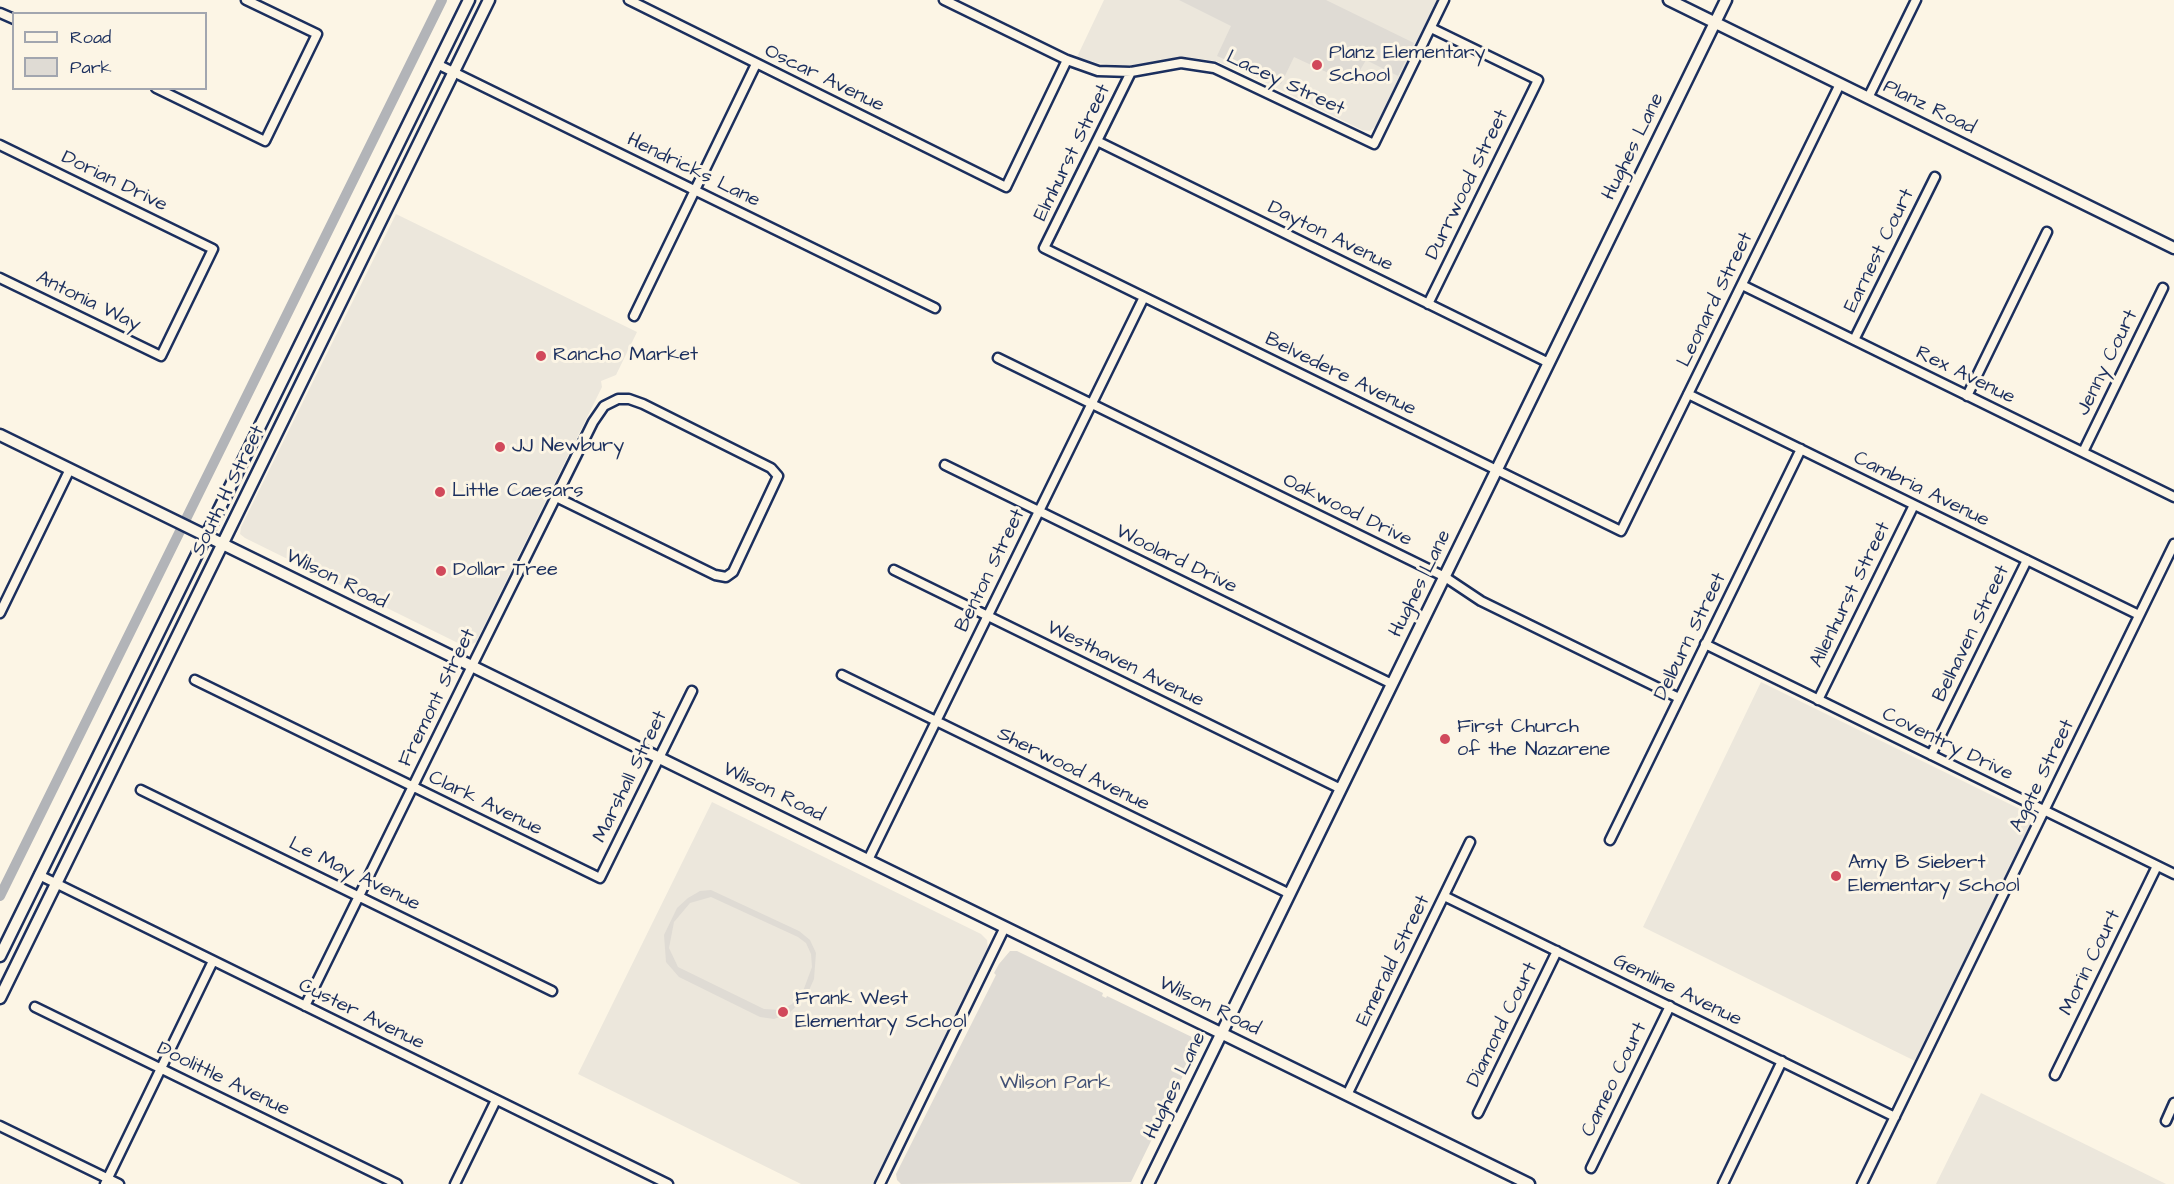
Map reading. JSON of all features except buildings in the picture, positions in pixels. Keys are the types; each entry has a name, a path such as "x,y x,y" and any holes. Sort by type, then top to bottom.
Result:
{"street":[{"path":"160,90 265,141 317,34 246,0"},
{"name":"South H Street","path":"0,956 468,0"},
{"name":"South H Street","path":"0,998 489,0"},
{"name":"Lacey Street","path":"944,0 1066,60 1098,71 1131,72 1181,63 1214,68 1374,144 1431,28"},
{"path":"1431,28 1444,0"},
{"name":"Planz Road","path":"1669,0 2174,248"},
{"name":"Hughes Lane","path":"1148,1184 1726,0"},
{"path":"1868,98 1916,0"},
{"name":"Oscar Avenue","path":"628,1 1006,187 1066,60"},
{"name":"Durrwood Street","path":"1428,304 1538,80 1431,28"},
{"name":"Hendricks Lane","path":"437,64 934,308"},
{"path":"634,316 756,64"},
{"name":"Elmhurst Street","path":"1044,248 1131,72"},
{"name":"Leonard Street","path":"1621,531 1840,84"},
{"name":"Dayton Avenue","path":"1097,141 1549,363"},
{"name":"Dorian Drive","path":"0,145 213,249 161,356"},
{"name":"Earnest Court","path":"1854,340 1935,177"},
{"path":"1967,396 2048,232"},
{"name":"Belvedere Avenue","path":"1044,248 1621,531"},
{"name":"Antonia Way","path":"0,278 161,356"},
{"name":"Rex Avenue","path":"1742,285 2174,497"},
{"name":"Jenny Court","path":"2083,452 2163,288"},
{"name":"Benton Street","path":"868,860 1144,297"},
{"name":"Oakwood Drive","path":"998,358 1445,577 1481,601 1679,698"},
{"name":"Cambria Avenue","path":"1688,394 2139,615"},
{"name":"Fremont Street","path":"305,1006 472,666 593,422 604,406 618,399 629,399 643,404 775,471 776,482 733,572 726,576 715,575 556,497"},
{"name":"Wilson Road","path":"0,435 1529,1184"},
{"name":"Delburn Street","path":"1610,840 1801,449"},
{"name":"Woolard Drive","path":"945,465 1392,684"},
{"path":"0,613 70,470"},
{"name":"Allenhurst Street","path":"1818,700 1914,505"},
{"name":"Agate Street","path":"1862,1184 2174,544"},
{"name":"Belhaven Street","path":"1931,755 2027,560"},
{"name":"Westhaven Avenue","path":"894,570 1341,789"},
{"name":"Coventry Drive","path":"1705,644 2174,874"},
{"name":"Sherwood Avenue","path":"842,675 1290,894"},
{"name":"Clark Avenue","path":"195,680 600,878"},
{"name":"Marshall Street","path":"600,878 692,691"},
{"name":"Le May Avenue","path":"141,790 552,991"},
{"name":"Emerald Street","path":"1347,1095 1470,842"},
{"name":"Morin Court","path":"2055,1075 2157,866"},
{"name":"Custer Avenue","path":"39,875 668,1184"},
{"name":"Gemline Avenue","path":"1444,896 1895,1117"},
{"path":"880,1184 1005,927"},
{"name":"Diamond Court","path":"1478,1113 1557,951"},
{"path":"106,1181 213,961"},
{"name":"Cameo Court","path":"1590,1168 1670,1006"},
{"name":"Doolittle Avenue","path":"35,1007 397,1184"},
{"path":"1723,1184 1782,1061"},
{"path":"455,1184 496,1100"},
{"path":"2166,1121 2174,1103"},
{"path":"0,1126 106,1181 119,1184"}],"shaded area":[{"name":"Planz Elementary School","path":"1104,0 1438,0 1376,126 1370,131 1362,130 1242,71 1215,61 1186,57 1126,66 1097,63 1077,57"},
{"path":"396,214 637,332 616,375 601,381 602,387 476,642 464,646 240,534 241,527"},
{"name":"Amy B Siebert Elementary School","path":"1761,682 2026,812 2031,818 2030,826 1915,1061 1643,927"},
{"name":"Frank West Elementary School","path":"712,802 981,934 987,940 988,949 873,1184 801,1184 578,1074"},
{"path":"1981,1093 2166,1184 1936,1184"}],"green space":[{"path":"1179,0 1326,0 1414,43 1398,76 1366,60 1352,84 1294,57 1281,84 1217,56 1231,26"},
{"path":"711,890 799,931 810,940 816,953 814,979 806,997 788,1014 774,1019 760,1017 679,977 666,962 664,935 677,908 700,891","holes":["711,897 798,937 806,943 811,954 812,967 802,994 792,1004 781,1010 764,1009 678,967 669,948 674,922 690,903"]},
{"name":"Wilson Park","path":"1010,951 1017,951 1103,993 1102,996 1106,998 1107,996 1196,1039 1197,1047 1131,1182 901,1184 897,1180 896,1174 996,975 994,973"}],"waterway":[{"path":"0,896 442,0"}],"place":[{"name":"Planz Elementary School","path":"1317,65"},
{"name":"Rancho Market","path":"541,356"},
{"name":"JJ Newbury","path":"500,447"},
{"name":"Little Caesars","path":"440,492"},
{"name":"Dollar Tree","path":"441,571"},
{"name":"First Church of the Nazarene","path":"1445,739"},
{"name":"Amy B Siebert Elementary School","path":"1836,876"},
{"name":"Frank West Elementary School","path":"783,1012"}]}
